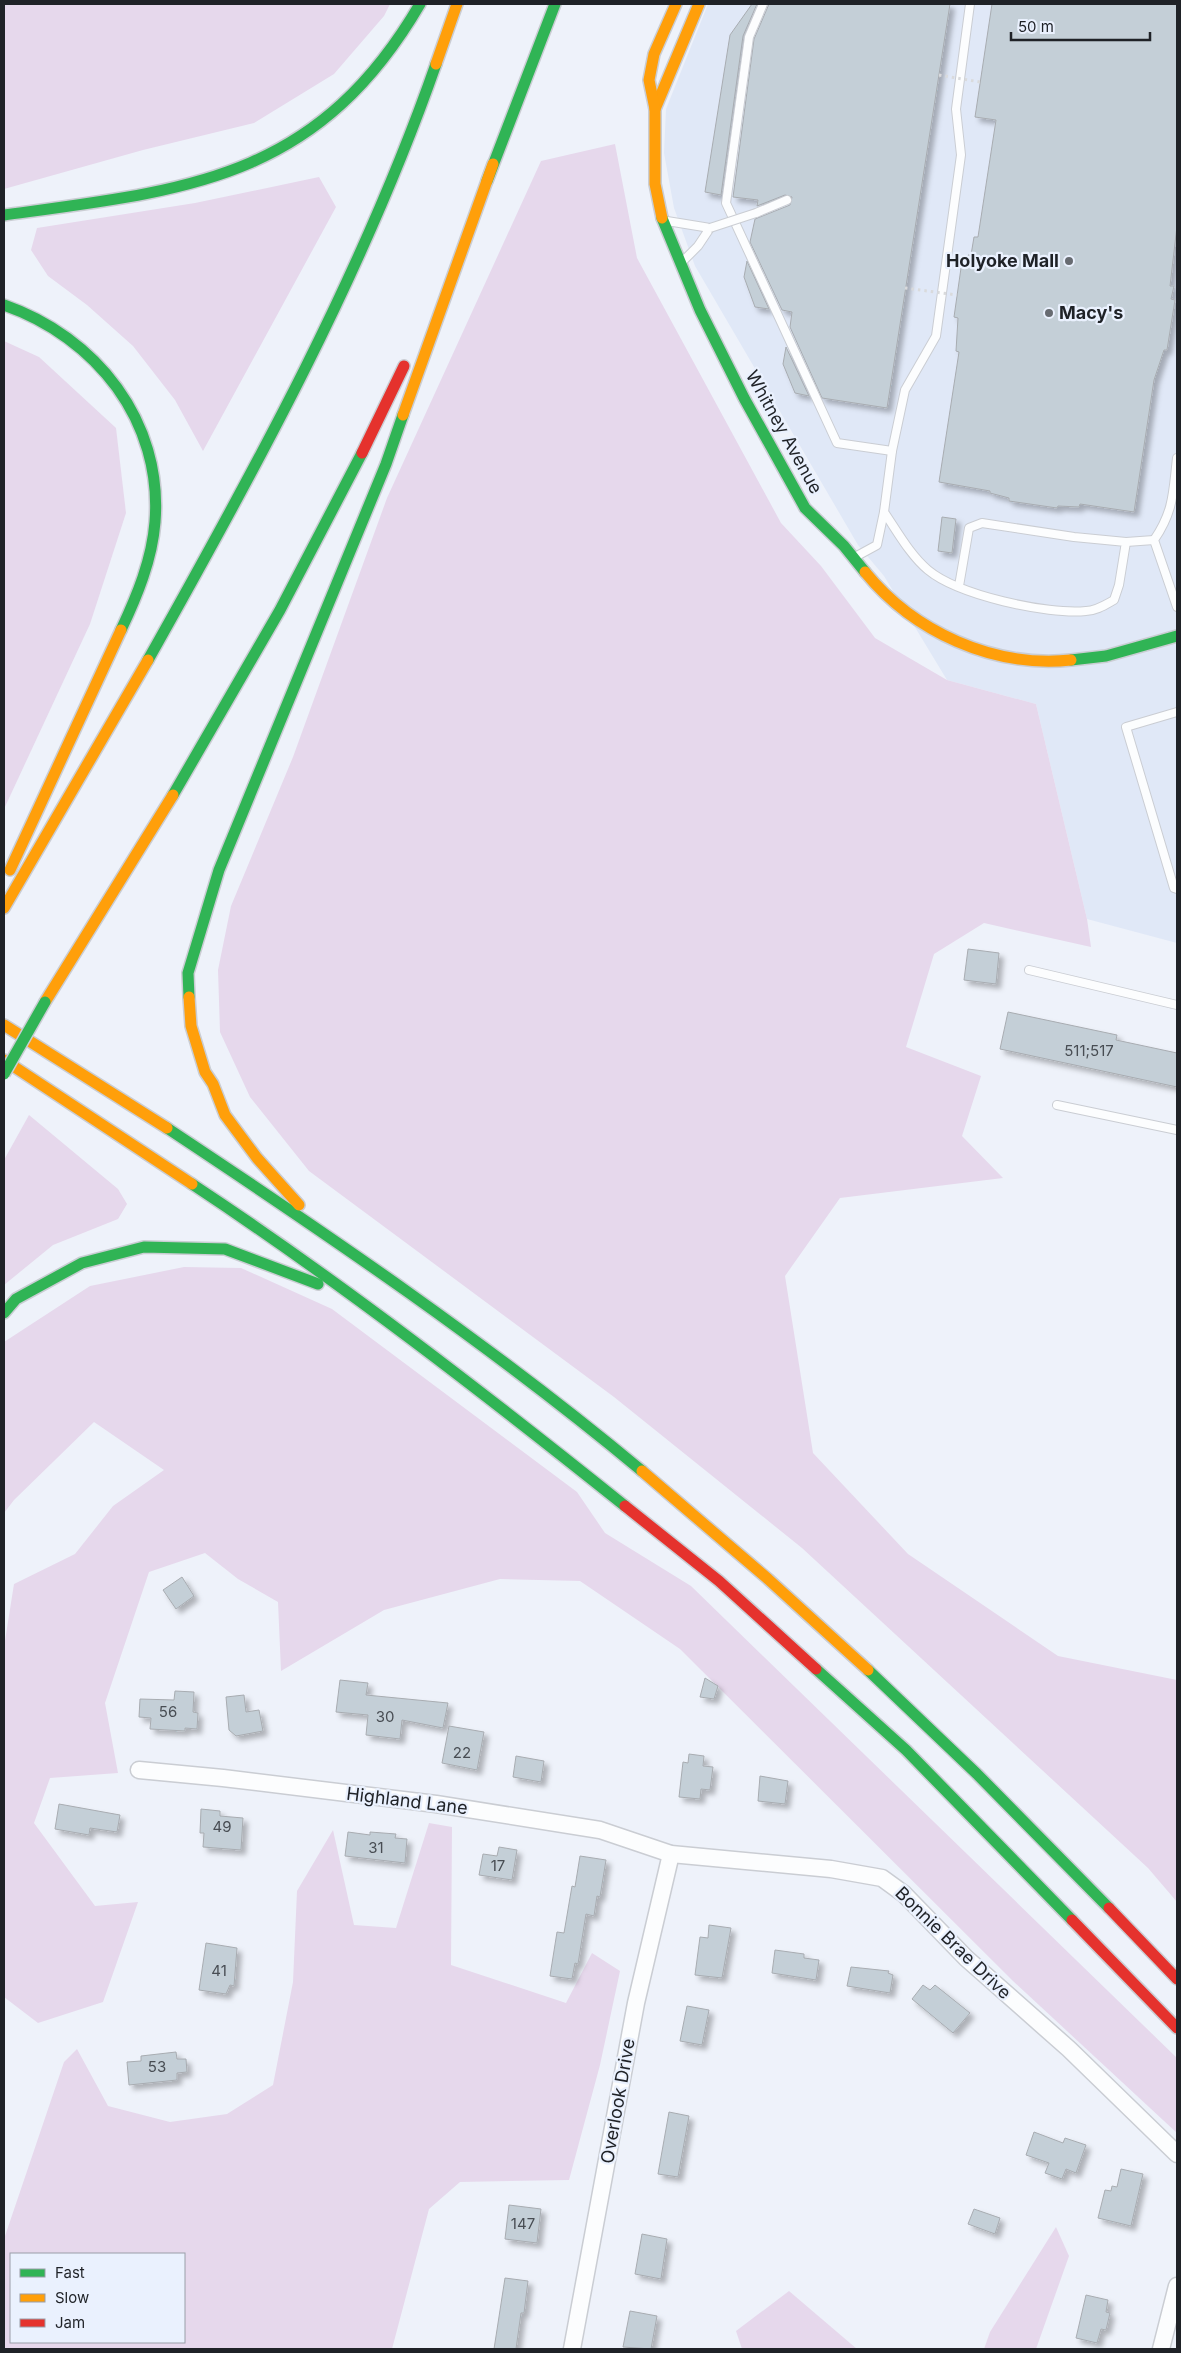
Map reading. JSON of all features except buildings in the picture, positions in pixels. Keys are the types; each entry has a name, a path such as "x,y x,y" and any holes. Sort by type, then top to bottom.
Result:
{"main road":[{"path":"4,215 166,189 215,177 266,156 319,124 346,101 392,49 420,4"},
{"path":"4,908 172,617 236,502 301,377 380,206 416,118 457,4"},
{"path":"321,1230 258,1158 226,1115 213,1084 205,1072 191,1026 188,973 219,870 386,464 493,164 555,4"},
{"name":"Whitney Avenue","path":"676,4 654,54 650,80 655,109 655,184 663,221 700,310 744,398 805,508 844,546 886,594 913,617 960,644 993,654 1029,660 1081,660 1131,651 1177,636"},
{"name":"Whitney Avenue","path":"655,109 669,78 678,50 700,4"},
{"path":"421,331 493,164"},
{"path":"4,305 38,319 60,331 80,346 110,377 130,408 144,442 152,475 156,508 150,552 133,602 93,692 40,799 4,884"},
{"path":"4,1074 45,1002 134,862 257,649 346,483 408,358"},
{"path":"4,1025 321,1230 438,1312 624,1456 735,1549 864,1665 979,1775 1177,1979"},
{"path":"4,1060 200,1189 351,1296 629,1508 782,1636 872,1718 958,1801 1177,2028"},
{"path":"4,1313 16,1299 82,1262 144,1246 225,1249 351,1296"}],"street":[{"name":"Highland Lane","path":"139,1770 404,1799 566,1823 600,1830 671,1854"},
{"name":"Bonnie Brae Drive","path":"671,1854 831,1869 873,1875 890,1882 966,1958 1069,2049 1177,2154"},
{"name":"Overlook Drive","path":"572,2349 636,2003 671,1854"},
{"path":"1161,2349 1177,2286"}],"lane":[{"path":"763,4 749,37 726,203 837,443 892,452"},
{"path":"853,558 877,545 884,512 892,452 905,390 936,336 961,155 956,110 970,4"},
{"path":"663,221 687,223 710,228 756,213 787,200"},
{"path":"680,263 698,246 710,228"},
{"path":"1154,540 1166,522 1170,511 1177,458"},
{"path":"884,512 904,542 928,570 959,586 1009,604 1062,611 1087,611 1114,600 1119,585 1126,542"},
{"path":"959,586 969,528 982,523 1074,537 1126,542 1154,540"},
{"path":"1154,540 1177,607"},
{"path":"1177,712 1126,728 1174,888 1177,889"},
{"path":"1029,970 1177,1006"},
{"path":"1057,1105 1177,1130"}],"path":[{"path":"939,75 980,82"},
{"path":"905,288 957,296"}],"shaded area":[{"path":"4,4 390,4 384,16 334,74 254,123 143,150 4,189"},
{"name":"Holyoke Mall","path":"708,4 1177,4 1177,943 1087,919 1036,704 947,680 884,576 858,545 695,266 674,208 664,153 666,109"},
{"path":"615,144 637,258 781,523 821,566 875,638 947,680 1036,704 1087,919 1091,947 984,923 934,954 906,1047 981,1076 962,1136 1003,1178 840,1198 785,1276 813,1453 908,1554 1058,1656 1177,1680 1177,1902 1148,1868 802,1548 614,1397 309,1171 250,1097 220,1032 218,970 231,906 293,757 387,498 541,161"},
{"path":"319,177 336,207 203,451 175,400 133,346 87,305 48,276 31,250 37,228 195,203"},
{"path":"4,341 39,357 116,428 126,513 90,624 4,809"},
{"path":"29,1115 118,1189 127,1204 118,1219 53,1245 4,1285 4,1160"},
{"path":"184,1267 241,1268 332,1309 577,1492 605,1533 691,1586 1177,2058 1177,2133 1013,1981 680,1649 580,1581 500,1579 384,1610 281,1671 278,1602 238,1579 205,1553 149,1572 105,1703 118,1773 50,1778 34,1823 95,1906 138,1902 103,2002 38,2023 4,1997 4,1647 14,1584 75,1554 113,1506 164,1470 94,1422 14,1500 4,1513 4,1342 90,1286"},
{"path":"429,1823 452,1827 451,1965 566,2003 592,1953 620,1971 600,2065 569,2180 460,2182 429,2209 392,2349 4,2349 4,2239 64,2062 77,2049 108,2106 170,2122 227,2114 273,2085 293,1982 297,1891 333,1830 354,1925 396,1928"},
{"path":"1056,2227 1069,2256 1036,2349 984,2349 990,2332"},
{"path":"789,2291 857,2349 742,2349 736,2331"}],"traffic: fast":[{"path":"4,215 132,196 189,184 242,166 292,142 337,108 380,63 420,4"},
{"path":"487,181 555,4"},
{"path":"148,660 267,442 341,294 407,142 436,64"},
{"path":"662,218 700,310 744,398 805,508 844,546 865,572"},
{"path":"4,305 37,319 68,338 94,361 117,388 135,417 148,450 155,485 155,522 151,550 143,578 121,630"},
{"path":"189,997 188,973 219,870 386,464 403,415"},
{"path":"173,795 280,610 362,453"},
{"path":"1071,660 1106,656 1177,636"},
{"path":"4,1074 45,1002"},
{"path":"167,1128 349,1251 469,1336 642,1471"},
{"path":"192,1184 303,1260 412,1340 625,1506"},
{"path":"4,1313 16,1299 82,1263 144,1247 225,1249 318,1284"},
{"path":"816,1669 906,1750 1072,1920"},
{"path":"868,1670 977,1774 1109,1908"}],"traffic: slow":[{"path":"436,64 457,4"},
{"path":"662,218 655,184 655,109 649,80 654,54 676,4"},
{"path":"655,109 699,4"},
{"path":"403,415 493,164"},
{"path":"865,572 907,612 957,642 1013,658 1042,661 1071,660"},
{"path":"10,870 121,630"},
{"path":"4,908 148,660"},
{"path":"45,1002 173,795"},
{"path":"189,997 191,1026 205,1072 213,1084 225,1115 257,1158 299,1205"},
{"path":"4,1025 167,1128"},
{"path":"4,1060 192,1184"},
{"path":"642,1471 768,1579 868,1670"}],"traffic: jam":[{"path":"362,453 404,366"},
{"path":"625,1506 719,1581 816,1669"},
{"path":"1109,1908 1177,1979"},
{"path":"1072,1920 1177,2028"}],"place":[{"name":"Holyoke Mall","path":"1069,261"},
{"name":"Macy's","path":"1049,313"}]}
